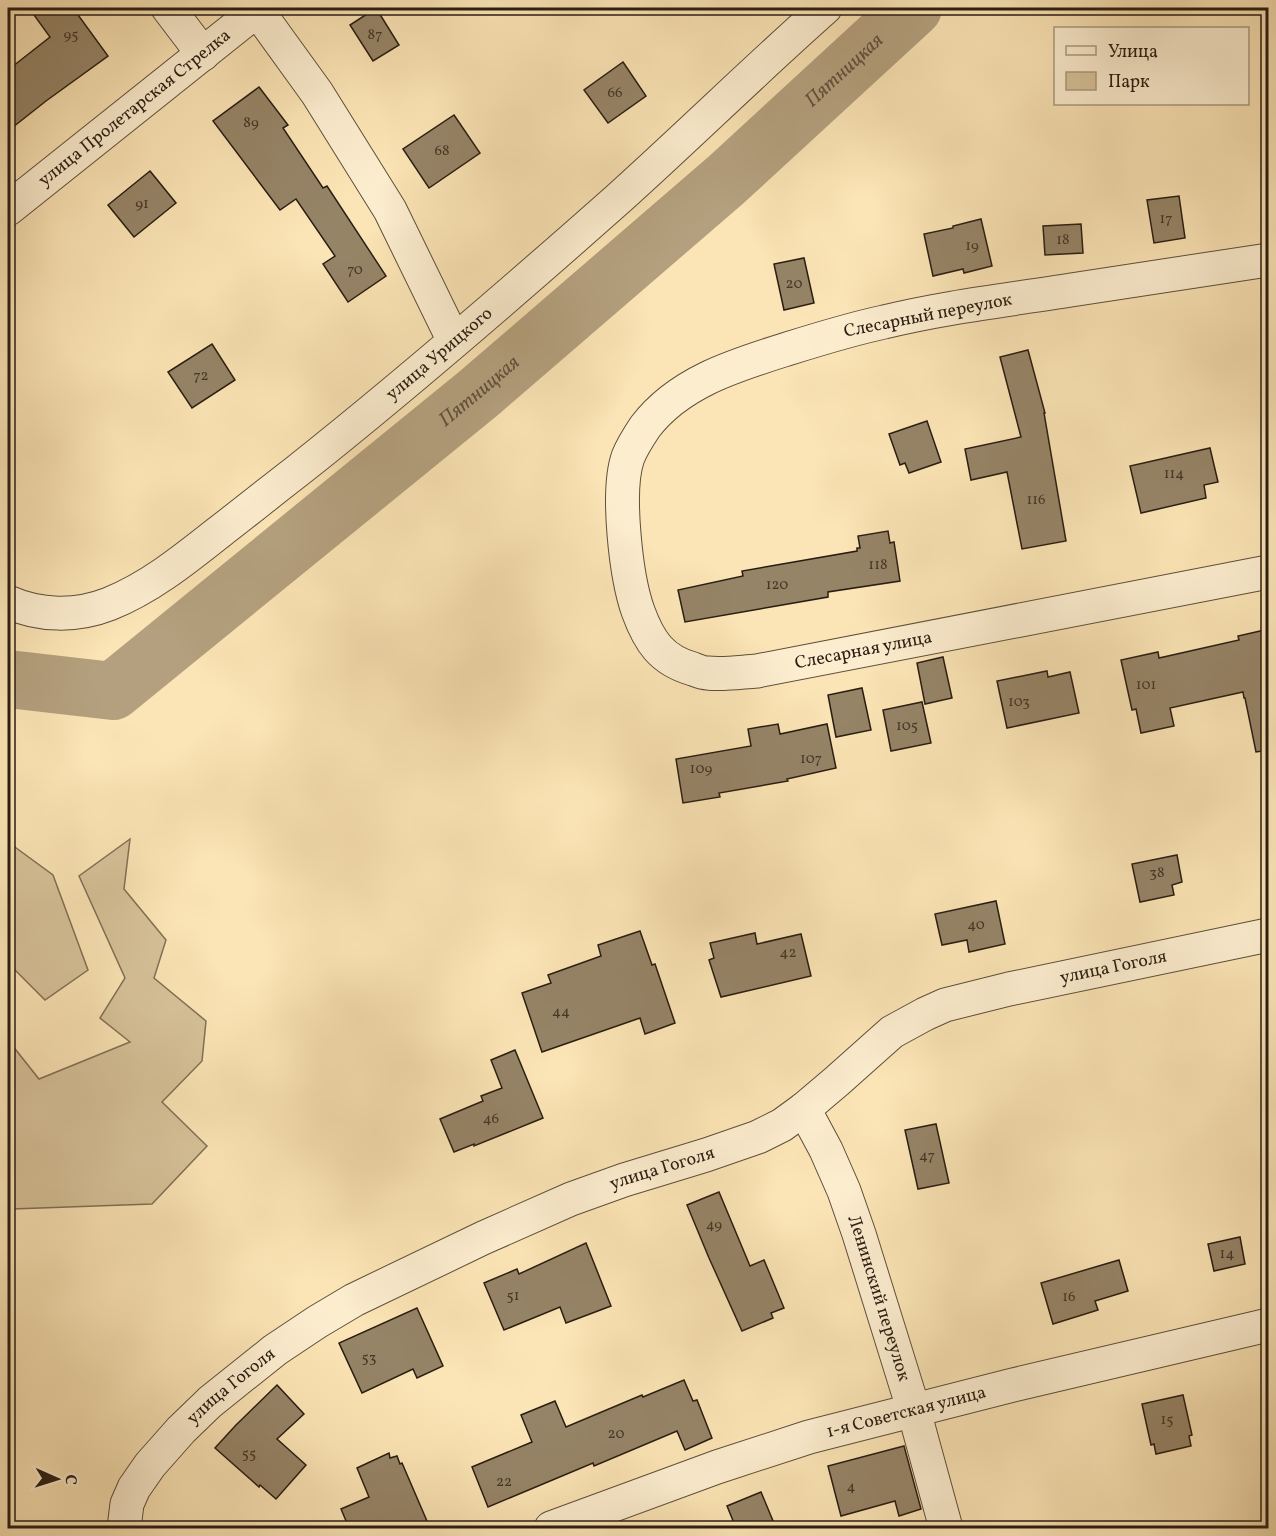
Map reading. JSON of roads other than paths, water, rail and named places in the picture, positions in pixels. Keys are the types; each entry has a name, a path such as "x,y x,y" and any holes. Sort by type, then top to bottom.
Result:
{"street":[{"path":"168,8 203,54"},
{"name":"улица Урицкого","path":"8,602 24,609 60,614 107,605 135,592 191,555 321,452 454,341 619,198 771,55 825,8"},
{"path":"259,9 316,93 390,210 454,341"},
{"name":"улица Пролетарская Стрелка","path":"8,209 259,9"},
{"name":"Слесарный переулок","path":"628,458 644,428 673,399 704,380 729,369 803,344 883,322 944,309 1269,260"},
{"name":"Слесарная улица","path":"628,458 624,481 623,513 628,560 637,608 648,636 664,656 682,666 705,673 727,674 757,671 1269,572"},
{"name":"улица Гоголя","path":"124,1524 127,1503 150,1465 210,1402 275,1350 354,1300 571,1199 758,1137 782,1125 804,1109 892,1032 945,1005 1009,989 1269,935"},
{"name":"Ленинский переулок","path":"804,1109 844,1191 879,1294 946,1528"},
{"name":"1-я Советская улица","path":"551,1528 717,1467 810,1437 1013,1385 1269,1324"}],"waterway":[{"name":"Пятницкая","path":"8,679 113,691 479,393 726,180 913,8"}]}
